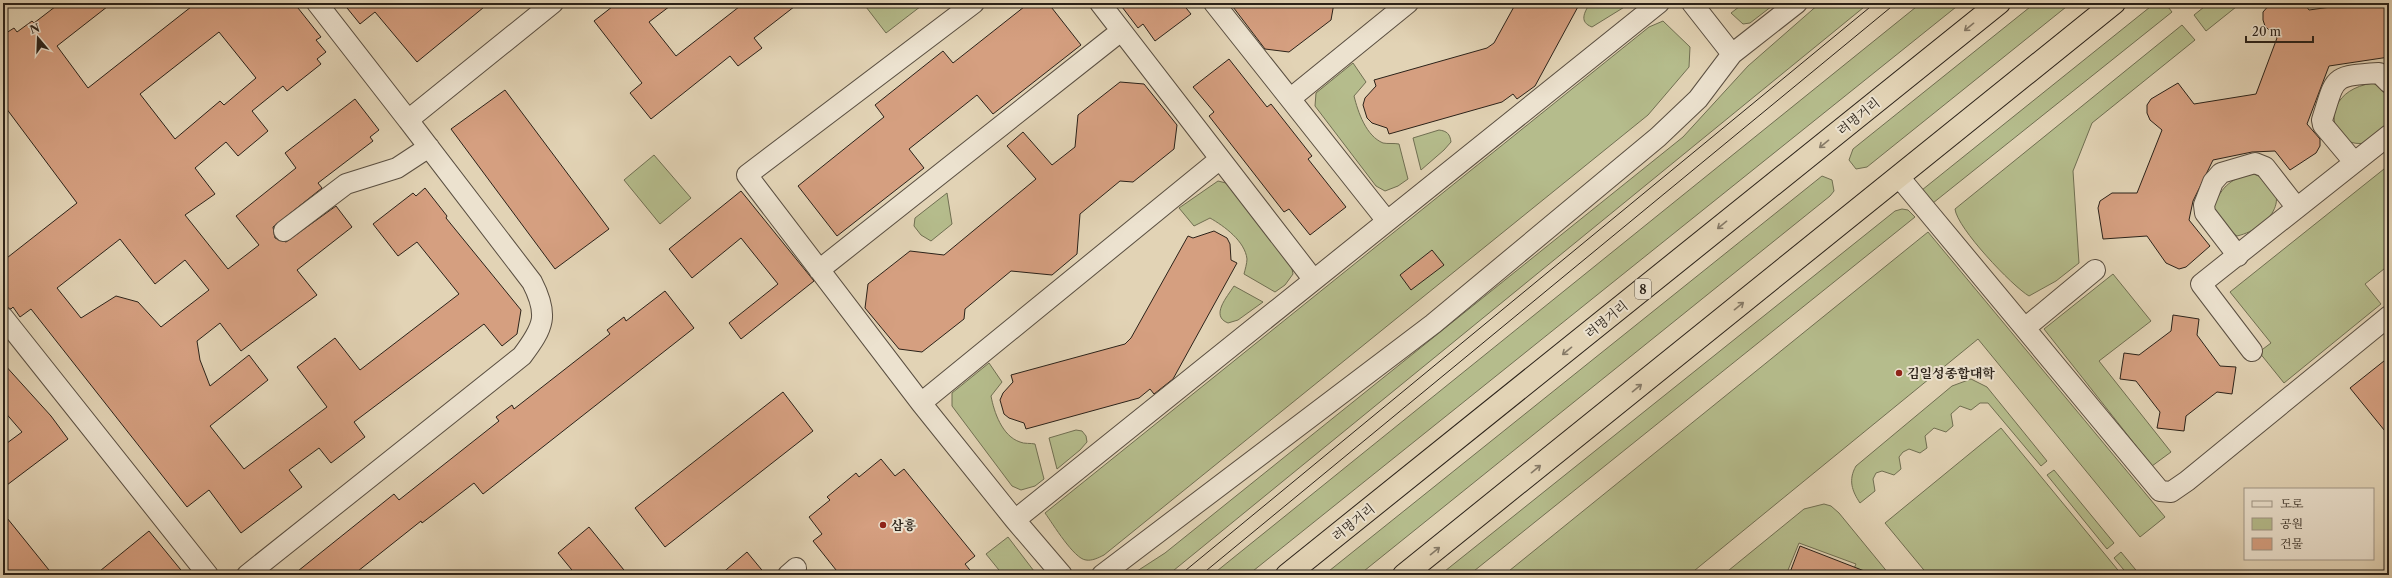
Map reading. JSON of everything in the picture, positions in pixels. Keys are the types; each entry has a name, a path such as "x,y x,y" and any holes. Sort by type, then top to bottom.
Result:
{"highway":[{"name":"려명거리","path":"1287,575 1999,3"},
{"path":"1404,575 2114,3"}],"street":[{"path":"247,575 522,356 538,336 543,319 542,300 532,282 317,3"},
{"path":"408,120 553,3"},
{"path":"974,3 746,175 921,403 1015,520 1062,575"},
{"path":"1100,3 1313,279"},
{"path":"1214,3 1291,98 1387,221"},
{"path":"1291,98 1408,3"},
{"path":"1015,520 1313,279 1659,3"},
{"path":"1692,3 1732,54"},
{"path":"1102,575 1433,324 1658,137 1698,99 1732,54 1797,3"},
{"path":"818,270 1121,31"},
{"path":"2354,162 2323,125 2322,120 2332,88 2338,79 2348,75 2379,73 2389,83"},
{"path":"2252,351 2201,284 2389,135"},
{"path":"284,231 346,184 397,168 429,147"},
{"path":"921,403 1220,159"},
{"path":"2238,256 2205,213 2204,205 2213,182 2221,173 2255,163 2265,167 2297,208"},
{"path":"1899,177 2160,491 2171,492 2389,316"},
{"path":"2025,328 2095,270"},
{"path":"3,317 208,575"}],"green space":[{"path":"863,3 925,3 886,33"},
{"path":"1590,3 1621,3 1626,6 1592,27 1585,23 1584,20 1586,10"},
{"path":"1744,3 1776,3 1750,23 1743,24 1731,13"},
{"path":"1820,3 1869,3 1168,575 1131,575 1165,553 1683,137 1748,66"},
{"path":"1921,3 1961,3 1248,575 1212,575"},
{"path":"2035,3 2071,3 1867,167 1856,169 1849,160 1853,149"},
{"path":"2155,3 2165,3 2172,12 1933,203 1922,190"},
{"path":"2209,3 2241,3 2206,31 2194,15"},
{"path":"1663,21 1690,47 1689,67 1648,115 1104,555 1093,560 1086,560 1081,558 1070,548 1045,513 1649,27"},
{"path":"2182,25 2195,40 2092,123 2073,171 2079,263 2056,281 2029,296 2011,281 1986,256 1965,229 1958,218 1955,209"},
{"path":"1353,63 1366,82 1354,96 1364,123 1367,129 1377,140 1383,143 1399,144 1408,179 1398,186 1385,191 1376,186 1315,106 1316,93"},
{"path":"2373,83 2389,93 2389,127 2377,138 2369,142 2356,143 2345,139 2338,131 2334,120 2336,109 2342,98 2354,89"},
{"path":"1439,130 1448,133 1451,142 1421,170 1413,138"},
{"path":"654,155 691,198 660,224 624,180"},
{"path":"2389,165 2389,265 2365,284 2381,304 2284,383 2259,352 2271,343 2230,292"},
{"path":"2254,174 2267,182 2274,190 2276,199 2274,209 2269,218 2260,225 2249,232 2237,236 2221,225 2213,207 2224,188 2240,177"},
{"path":"1822,176 1832,180 1834,191 1830,196 1359,575 1324,575"},
{"path":"1218,181 1230,184 1291,264 1293,274 1285,285 1275,292 1244,274 1247,259 1242,246 1233,235 1210,218 1194,226 1179,208"},
{"path":"947,193 952,224 931,241 921,235 914,226 915,218"},
{"path":"1902,209 1908,210 1915,217 1469,575 1440,575 1895,211"},
{"path":"1928,232 2165,517 2140,537 1978,339 1689,575 1504,575"},
{"path":"2113,274 2151,321 2099,361 2171,452 2152,466 2044,329"},
{"path":"1234,286 1263,302 1238,320 1228,323 1220,316 1220,311 1224,301"},
{"path":"989,363 1002,382 991,396 994,409 1000,423 1008,435 1014,439 1022,443 1035,444 1044,479 1035,486 1021,490 1012,486 952,406 952,393"},
{"path":"1971,379 1987,387 2047,461 2041,466 1988,403 1980,403 1971,410 1960,406 1951,414 1953,426 1946,432 1934,428 1925,436 1927,448 1920,453 1909,449 1903,452 1899,457 1901,469 1894,475 1882,471 1876,473 1873,479 1875,491 1860,503 1852,485 1852,476 1856,466 1952,386"},
{"path":"2001,428 2122,575 1928,575 1885,523"},
{"path":"1076,430 1082,431 1086,436 1087,442 1080,450 1057,469 1049,438"},
{"path":"2054,470 2114,543 2107,549 2047,475"},
{"path":"1824,504 1831,506 1839,513 1889,574 1851,575 1856,564 1799,543 1786,575 1723,575 1804,509"},
{"path":"1008,537 1037,575 1003,575 986,554"},
{"path":"2121,552 2140,575 2128,575 2114,558"}],"building":[{"path":"60,3 112,3 57,46 88,88 196,3 294,3 321,37 316,40 326,52 317,59 321,64 287,91 283,86 252,111 268,131 238,156 226,142 195,168 215,194 185,215 228,269 259,245 236,216 296,168 285,153 355,99 379,130 370,137 373,141 318,183 322,188 273,227 275,238 286,242 336,206 352,227 297,270 317,295 241,351 220,323 197,341 200,360 210,386 249,355 268,380 210,426 244,469 327,407 297,367 335,338 360,370 459,294 417,242 398,256 373,224 413,193 416,196 425,188 447,216 446,218 521,310 517,334 502,346 484,324 354,422 365,437 331,463 319,448 289,470 302,487 241,533 209,490 187,507 31,309 20,317 13,307 11,309 3,306 3,261 77,203 3,104 3,35 14,28 17,32 32,21 34,23","holes":["219,32 256,78 224,105 220,101 175,139 140,94","120,239 155,284 185,260 209,290 161,327 138,302 116,296 81,318 57,288"]},
{"path":"343,3 489,3 417,62 375,12 360,24"},
{"path":"617,3 674,3 649,22 676,56 744,3 799,3 754,38 762,48 738,66 730,56 651,119 630,93 642,83 594,21"},
{"path":"1029,3 1048,3 1081,45 993,114 977,95 909,149 924,168 837,236 798,186 884,117 875,105 943,51 953,63"},
{"path":"1119,3 1182,3 1191,14 1155,41 1143,24 1138,28"},
{"path":"1230,3 1334,3 1331,20 1289,52 1265,49"},
{"path":"1516,3 1580,3 1535,86 1517,99 1513,94 1502,102 1389,134 1387,128 1372,123 1367,118 1363,105 1365,98 1376,86 1374,80 1487,48 1494,43"},
{"path":"2271,3 2304,3 2309,10 2360,3 2389,3 2389,57 2329,66 2307,124 2320,139 2320,146 2316,153 2290,170 2275,151 2252,152 2213,160 2193,201 2189,220 2210,246 2186,267 2179,269 2166,263 2147,236 2103,239 2098,208 2100,201 2112,193 2137,193 2162,130 2150,120 2147,113 2147,105 2151,99 2178,83 2194,104 2256,94 2277,38 2265,26 2263,20 2263,12"},
{"path":"1229,59 1267,107 1271,104 1312,156 1308,159 1346,207 1310,235 1289,209 1284,212 1209,116 1214,112 1193,87"},
{"path":"1120,82 1144,84 1177,125 1174,149 1133,182 1120,181 1080,214 1077,254 1052,275 1011,271 965,309 964,319 922,352 899,349 865,308 868,284 910,251 944,255 1036,179 1007,146 1023,132 1052,165 1075,147 1078,115"},
{"path":"505,90 609,229 555,269 451,129"},
{"path":"741,191 814,281 741,339 729,323 778,284 741,238 692,278 669,249"},
{"path":"1214,231 1227,238 1230,244 1231,260 1237,263 1173,379 1154,394 1150,389 1139,398 1026,429 1024,423 1009,418 1004,414 1000,400 1003,393 1013,382 1011,375 1125,344 1131,338 1188,236 1193,238"},
{"path":"1432,250 1444,265 1411,290 1400,275"},
{"path":"665,291 694,328 483,494 474,483 422,523 421,521 353,575 293,575 394,494 399,500 499,421 496,417 512,405 514,409 610,334 607,330 624,317 626,321"},
{"path":"2173,315 2199,319 2197,335 2220,366 2236,367 2232,394 2217,392 2186,416 2184,431 2157,428 2160,412 2136,381 2120,379 2124,353 2139,355 2171,331"},
{"path":"2389,357 2389,436 2350,388"},
{"path":"3,363 51,416 68,439 3,488 3,446 22,432 3,410"},
{"path":"783,392 813,431 665,547 635,508"},
{"name":"삼흥","path":"881,459 895,476 904,469 975,556 965,564 974,575 840,575 813,541 822,534 809,517 830,500 827,497 856,473 859,477"},
{"path":"3,513 53,575 3,575"},
{"path":"589,527 628,575 576,575 558,553"},
{"path":"149,531 185,575 95,575"},
{"path":"1800,546 1872,574 1872,575 1789,575"},
{"path":"747,552 766,575 720,575"}],"tram line":[{"path":"1180,575 1875,3"},
{"path":"1201,575 1896,3"}],"place":[{"name":"김일성종합대학","path":"1899,373"},
{"name":"삼흥","path":"883,525"}]}
